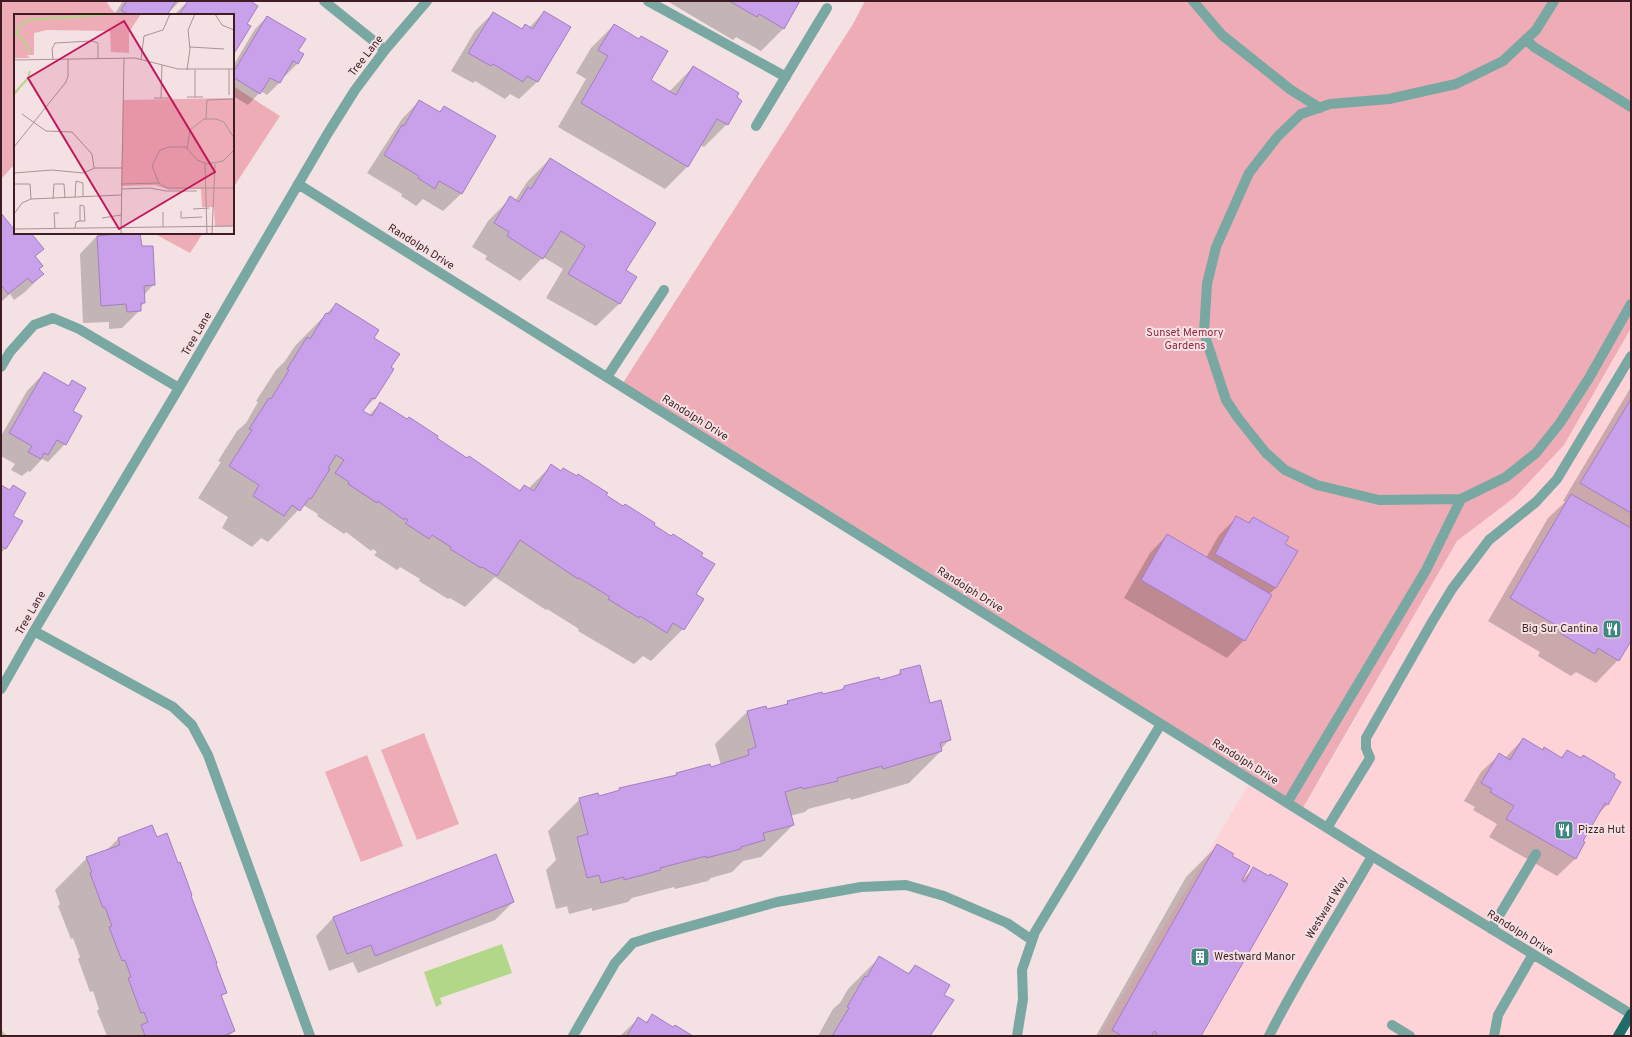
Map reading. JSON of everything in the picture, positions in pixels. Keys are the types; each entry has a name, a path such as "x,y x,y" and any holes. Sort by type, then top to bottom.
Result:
{"main road":[{"path":"1618,1036 1631,1014"}],"street":[{"path":"324,1 385,50"},
{"name":"Tree Lane","path":"1,689 34,630 355,90 385,50 427,1"},
{"path":"648,1 786,77"},
{"path":"1193,1 1222,35 1291,90 1320,108"},
{"path":"1554,1 1536,30 1503,61 1456,84 1389,99 1330,104 1301,114 1278,136 1249,173 1216,247 1207,284 1204,332 1226,400 1238,418 1266,453 1285,470 1317,485 1379,500 1461,499 1506,477 1536,453 1560,423 1589,378 1631,304"},
{"path":"756,126 827,8"},
{"path":"1526,38 1534,47 1631,107"},
{"name":"Randolph Drive","path":"298,184 1327,828 1631,1014"},
{"path":"607,378 664,290"},
{"path":"1,367 10,352 34,325 53,318 79,329 179,388"},
{"path":"1327,828 1370,758 1366,748 1366,738 1452,589 1489,540 1536,502 1557,479 1631,356"},
{"path":"1287,803 1426,570 1461,499"},
{"path":"34,630 173,707 192,725 208,755 310,1036"},
{"path":"1017,1036 1023,999 1022,970 1035,932 1161,724"},
{"path":"1491,929 1536,854"},
{"name":"Westward Way","path":"1269,1036 1318,947 1348,899 1372,856"},
{"path":"573,1036 615,963 633,944 655,936 777,902 861,887 906,885 944,896 1007,923 1032,940"},
{"path":"1494,1036 1498,1015 1533,954"},
{"path":"1392,1025 1410,1036"}],"shaded area":[{"path":"1631,328 1631,1014 1618,1036 1099,1036 1251,780 1319,782 1457,541 1515,497 1564,445"},
{"path":"502,944 512,973 440,998 442,1004 436,1007 424,972"}],"green space":[{"path":"1,1 106,1 112,10 118,14 14,14 14,165 1,179"},
{"name":"Sunset Memory Gardens","path":"865,1 1631,1 1631,328 1564,445 1515,497 1457,541 1301,811 621,386 853,24"},
{"path":"234,87 280,116 234,186"},
{"path":"155,234 202,234 190,253"},
{"path":"424,733 459,824 417,840 381,750"},
{"path":"367,755 403,846 361,862 325,772"}],"building":[{"path":"127,1 176,1 168,14 127,14 121,10"},
{"path":"188,1 250,1 258,6 247,24 251,26 235,52 234,14 180,14"},
{"path":"729,1 800,1 784,29 759,14 757,17"},
{"path":"544,11 571,27 538,82 527,76 523,82 493,64 491,66 468,53 493,12 522,29 525,24 533,29"},
{"path":"267,16 306,39 298,51 304,54 298,64 293,61 280,83 270,78 260,94 234,78 234,71"},
{"path":"614,24 639,39 641,36 668,51 651,80 676,95 693,66 739,93 737,97 742,101 728,125 717,119 688,167 581,103 608,56 598,50"},
{"path":"419,100 440,112 444,106 496,136 462,194 439,181 435,189 418,178 419,176 384,155 402,125 404,126"},
{"path":"550,158 656,223 626,270 637,277 620,304 568,274 585,246 561,231 543,259 507,236 509,232 494,223 510,196 519,202 528,187 531,189"},
{"path":"1,213 13,228 14,227 14,234 32,234 44,249 35,256 43,266 39,269 44,274 32,283 28,278 8,294 1,285"},
{"path":"140,234 142,246 153,246 155,285 144,286 145,303 141,303 141,311 127,312 126,304 101,306 97,236"},
{"path":"336,303 379,330 374,338 400,354 391,367 394,369 375,399 372,398 363,411 372,416 380,402 407,419 409,417 438,436 437,438 467,458 469,456 520,491 524,485 534,491 551,464 561,471 563,468 577,476 578,474 608,493 606,495 623,506 625,504 655,523 654,525 671,536 673,534 703,553 701,556 715,564 696,594 704,599 684,630 673,623 667,633 640,616 639,618 608,599 610,597 579,578 578,579 520,540 497,576 482,567 481,568 450,549 451,547 432,535 429,539 405,523 408,520 405,518 404,520 378,501 377,503 348,484 349,482 335,473 344,460 336,455 328,468 330,469 311,499 309,498 300,511 292,505 284,516 253,496 259,485 229,466 252,430 249,429 269,398 271,399 289,370 287,369 307,337 310,339 326,313 329,314"},
{"path":"44,372 69,386 72,380 86,388 73,411 82,416 66,445 57,440 48,455 44,453 41,459 28,452 32,446 9,433"},
{"path":"1631,399 1631,513 1580,483"},
{"path":"1,485 10,490 13,485 26,493 13,516 23,521 6,549 1,546"},
{"path":"1571,494 1631,528 1631,641 1619,661 1598,648 1595,654 1560,633 1562,629 1510,598"},
{"path":"1236,516 1249,523 1253,517 1289,537 1285,544 1298,551 1276,588 1215,554"},
{"path":"1167,534 1272,595 1245,641 1141,580"},
{"path":"920,665 930,703 941,700 951,740 940,743 942,751 883,769 882,766 837,778 838,781 803,789 802,787 785,792 794,825 763,833 765,840 741,847 741,849 660,868 661,870 624,880 624,877 601,883 599,875 587,878 577,837 588,834 579,798 598,793 599,796 620,790 619,788 677,775 676,773 710,764 711,767 749,755 748,750 756,747 747,711 766,706 767,709 788,704 787,701 822,692 823,694 844,689 844,686 879,677 880,680 901,674 900,670"},
{"path":"1523,738 1543,750 1544,747 1562,758 1567,750 1581,758 1583,755 1615,774 1614,778 1621,782 1608,805 1605,803 1583,841 1585,842 1576,859 1506,819 1514,806 1490,792 1492,789 1481,783 1499,753 1510,760"},
{"path":"152,825 157,837 167,833 178,863 180,862 192,895 191,896 217,963 216,964 227,993 221,995 235,1031 223,1036 145,1036 141,1025 148,1022 144,1012 141,1013 128,978 131,977 125,960 122,961 109,927 112,926 105,907 103,908 90,873 92,872 86,857 120,845 118,838"},
{"name":"Westward Manor","path":"1217,844 1234,854 1232,856 1250,866 1242,880 1245,882 1253,867 1288,884 1201,1036 1155,1036 1157,1033 1154,1031 1152,1036 1122,1036 1112,1030"},
{"path":"496,854 514,902 375,956 371,945 347,954 333,917"},
{"path":"879,956 909,974 915,965 950,985 944,995 954,1000 930,1036 832,1036 849,1008 847,1007 865,976 867,977"},
{"path":"652,1014 673,1027 675,1025 693,1036 627,1036 638,1017 647,1023"}],"place":[{"name":"Big Sur Cantina","path":"1612,629"},
{"name":"Pizza Hut","path":"1564,830"},
{"name":"Westward Manor","path":"1200,957"}]}
